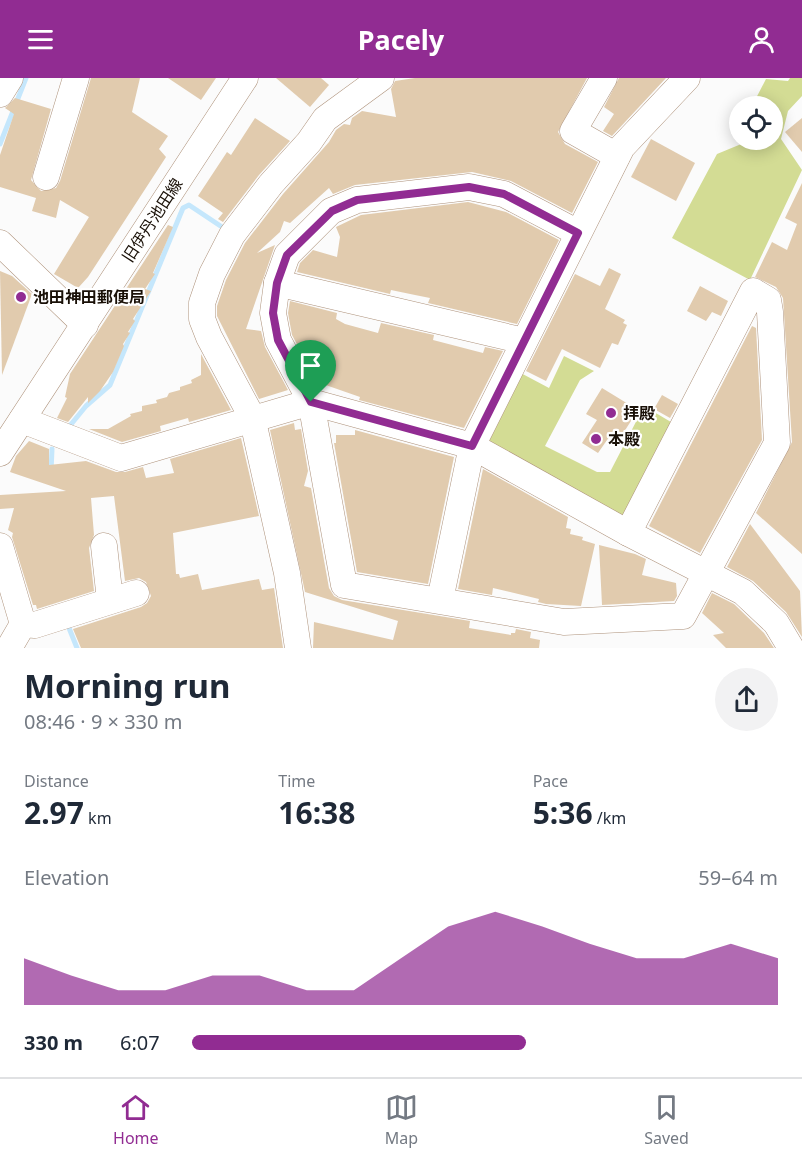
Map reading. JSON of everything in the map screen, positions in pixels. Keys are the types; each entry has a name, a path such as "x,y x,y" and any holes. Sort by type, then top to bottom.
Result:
{"street":[{"path":"0,94 10,78"},
{"path":"46,177 75,78"},
{"name":"旧伊丹池田線","path":"0,453 245,78"},
{"path":"298,648 287,573 252,417 204,324 202,303 206,287 236,229 325,119 381,78"},
{"path":"604,78 573,131 617,156"},
{"path":"440,600 472,446 622,147 687,78"},
{"path":"578,233 504,194 469,187 357,200 332,211 287,255 277,283 273,313 278,340 311,402 344,585 564,622 682,616 777,443 768,300 753,291 628,533"},
{"path":"0,243 85,325"},
{"path":"277,283 524,341"},
{"path":"22,420 121,458 252,417 311,402 472,446 628,533 743,592 776,623 791,648"},
{"path":"0,546 23,624 9,648"},
{"path":"104,546 110,600"},
{"path":"23,624 35,625 136,593"}],"green space":[{"path":"790,78 802,78 802,96 788,111 783,131 783,96 757,96 766,79 788,81"},
{"path":"783,142 802,170 750,280 672,238 717,154 729,149 783,150"},
{"path":"564,356 594,371 580,380 545,446 597,472 610,472 640,414 649,409 676,425 621,519 488,443 517,371 549,388"}],"building":[{"path":"91,78 140,78 132,112 168,136 159,149 166,157 88,277 78,288 54,274 89,217 60,200 56,218 32,211 36,198 0,187 0,155 14,114 5,108 15,98 51,109 31,180 41,191 56,188"},
{"path":"168,78 216,78 201,100"},
{"path":"276,78 321,78 329,85 310,107"},
{"path":"415,78 587,78 558,132 565,144 598,162 572,213 511,181 472,172 355,185 333,194 329,188 290,223 284,221 280,232 257,253 275,245 246,329 261,331 265,347 288,390 259,399 217,316 217,306 226,280 245,243 283,194 329,142 336,130 344,124 350,125 352,118 362,111 396,117 391,89 395,81"},
{"path":"619,78 666,78 612,136 603,131 614,114 604,107"},
{"path":"255,118 290,141 259,175 223,222 218,219 223,213 198,196 227,152 231,155"},
{"path":"802,118 802,152 785,132"},
{"path":"651,139 695,163 676,201 631,177"},
{"path":"802,183 802,554 756,513 792,442 783,298 776,287 755,277 772,242 787,250 797,224 785,218"},
{"path":"468,202 506,212 559,240 517,324 428,303 430,298 391,290 390,294 297,272 300,263 313,250 337,257 340,237 336,227 361,215"},
{"path":"168,225 173,227 153,273 155,274 145,289 151,291 133,319 135,321 128,332 130,333 123,344 113,372 100,391 88,403 88,397 68,422 57,418 67,398 65,397 70,374"},
{"path":"609,268 621,274 605,309 625,320 623,323 627,325 618,345 612,343 600,368 562,349 546,381 526,371 575,274 600,286"},
{"path":"0,271 12,276 32,294 2,375"},
{"path":"700,286 728,301 721,316 712,312 706,321 687,311"},
{"path":"290,301 337,313 336,319 345,324 378,333 381,323 434,335 433,340 483,353 485,347 503,351 464,428 359,400 360,397 317,382 292,335 288,313"},
{"path":"752,326 756,328 762,440 700,553 649,526"},
{"path":"201,354 231,410 189,422 188,418 160,426 161,431 122,442 89,429 108,429 131,416 130,414 142,411 142,406 157,403 156,400 167,397 169,393 192,383 191,380 201,375"},
{"name":"拝殿","path":"602,388 638,410 622,435 614,430 598,453 582,443 597,420 586,414"},
{"path":"662,395 678,404 670,418 654,409"},
{"path":"294,423 295,430 301,429 308,471 304,486 311,488 329,588 334,596 342,600 470,621 469,628 511,635 516,629 531,632 530,638 540,640 539,648 313,648 314,622 393,640 398,621 305,592 270,430"},
{"path":"355,430 454,457 428,584 357,572 334,443 336,443 336,435 355,435"},
{"path":"241,438 259,516 173,533 176,574 179,574 180,578 198,574 202,590 259,579 262,590 274,588 283,648 81,648 73,629 141,607 151,596 146,582 139,578 125,581 114,496 91,498 94,535 89,548 94,591 37,609 36,605 33,605 12,537 13,533 8,530 14,508 0,509 0,495 66,491 10,472 16,456 29,441 49,449 49,465 86,461 116,472 143,467 146,478 174,473 170,459"},
{"path":"483,469 568,517 566,528 571,529 570,534 583,537 582,540 595,544 581,606 546,604 538,602 539,599 493,588 492,595 458,589"},
{"path":"750,524 800,591 802,637 786,612 753,581 727,567"},
{"path":"599,545 646,559 642,575 676,583 677,596 674,601 602,605"},
{"path":"712,593 734,604 764,633 774,648 726,648 713,635 724,633 702,613"}],"waterway":[{"path":"0,144 26,78"},
{"path":"68,428 86,406 110,385 183,208 189,205 228,231"},
{"path":"51,472 52,449"},
{"path":"67,623 77,648"}],"place":[{"name":"池田神田郵便局","path":"21,297"},
{"name":"拝殿","path":"611,413"},
{"name":"本殿","path":"596,439"}],"route":[{"path":"469,187 504,194 578,233 472,446 311,402 278,340 273,313 277,283 287,255 332,211 357,200 469,187"}]}
